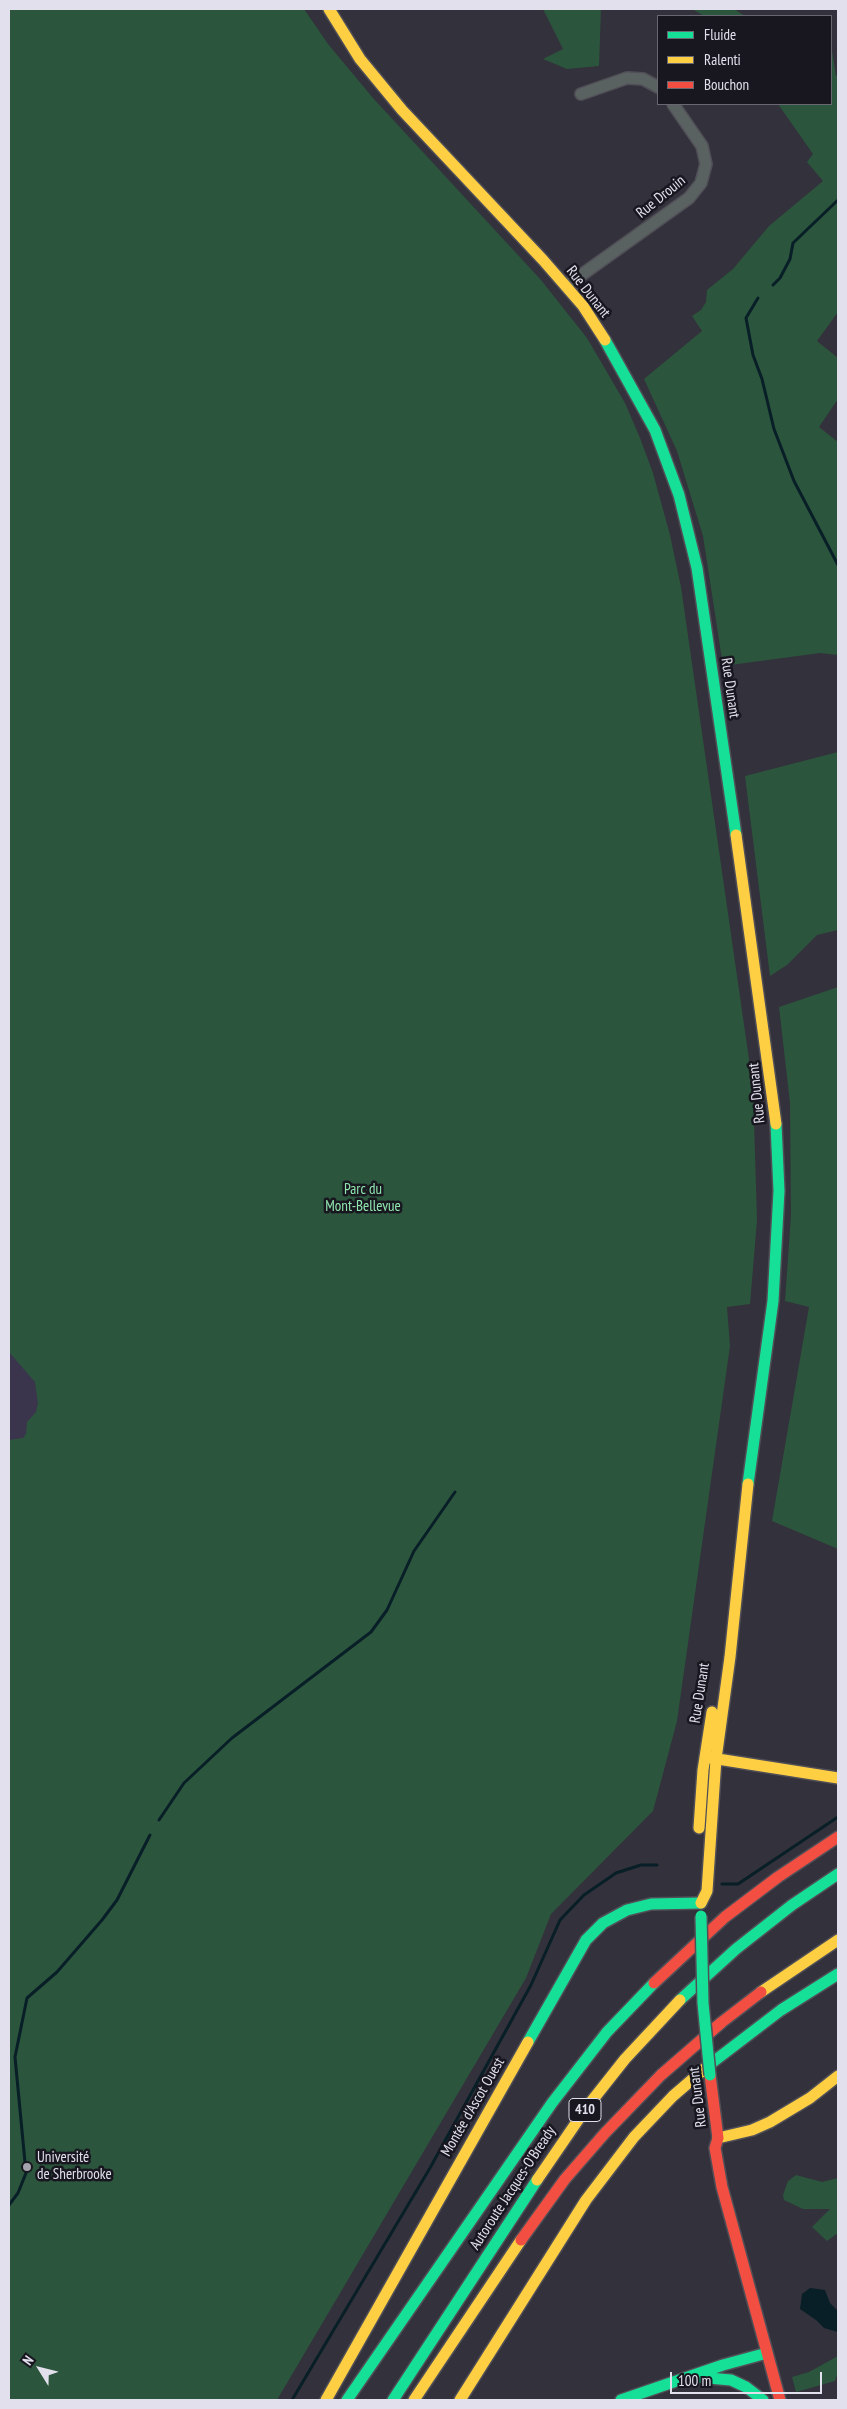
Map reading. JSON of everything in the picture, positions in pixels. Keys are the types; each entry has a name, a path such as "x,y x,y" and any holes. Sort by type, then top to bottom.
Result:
{"main road":[{"name":"Rue Dunant","path":"329,9 360,59 402,110 566,286 601,333 655,430 685,514 704,610 769,1062 778,1150 779,1203 775,1276 748,1488 730,1657 710,1758 707,1891 701,1903 704,2004 718,2138 715,2148 722,2187 780,2400"},
{"path":"710,1758 838,1778"},
{"path":"348,2400 552,2103 607,2032 656,1979 725,1917 778,1877 838,1838"},
{"name":"Autoroute Jacques-O'Bready","path":"393,2400 550,2159 591,2101 625,2060 666,2014 736,1949 792,1905 838,1874"},
{"name":"Montée d'Ascot Ouest","path":"326,2400 398,2269 586,1940 609,1919 634,1908 656,1904 701,1903"},
{"name":"410","path":"414,2400 529,2228 605,2133 661,2075 722,2022 775,1982 838,1940"},
{"path":"460,2400 586,2200 634,2136 673,2096 728,2049 781,2010 838,1974"},
{"path":"718,2138 744,2132 770,2122 805,2101 838,2076"},
{"path":"621,2400 684,2378 767,2353"},
{"path":"684,2378 724,2378 746,2387 763,2400"}],"street":[{"path":"581,94 627,78 643,79 657,86"},
{"name":"Rue Drouin","path":"566,286 689,198 701,183 706,164 702,146 674,105"}],"shaded area":[{"path":"9,1343 71,1400 9,1464"}],"green space":[{"name":"Parc du Mont-Bellevue","path":"9,9 304,9 328,44 373,98 541,280 587,338 625,403 640,438 653,473 670,535 681,587 753,1087 757,1220 750,1304 727,1307 730,1346 677,1721 653,1811 551,1914 526,1978 277,2400 9,2400 9,1440 23,1438 26,1434 27,1422 36,1412 38,1403 35,1382 9,1352"},
{"path":"543,9 601,9 599,66 567,69 543,59 563,49"},
{"path":"692,9 734,9 743,15 702,15"},
{"path":"832,51 836,76 838,75 838,312 817,341 838,358 838,399 819,427 838,442 838,655 820,653 723,666 703,536 677,451 644,379 702,331 692,316 701,310 706,302 707,290 733,269 769,226 823,181 807,162 813,154 779,105 832,105"},
{"path":"838,752 838,930 817,935 787,965 770,976 745,776"},
{"path":"838,987 838,1549 772,1521 809,1307 785,1301 791,1215 790,1103 779,1007"},
{"path":"796,2175 822,2182 838,2178 838,2233 827,2241 812,2227 830,2209 803,2209 784,2200 783,2195 788,2181"},
{"path":"838,2356 838,2372 835,2381 796,2392 792,2377 809,2372"}],"water":[{"path":"810,2288 825,2290 830,2303 838,2311 838,2332 824,2328 800,2309 802,2294"}],"waterway":[{"path":"773,285 780,278 790,259 793,243 838,200"},
{"path":"758,298 746,318 753,355 762,379 774,429 794,481 838,565"},
{"path":"159,1820 184,1783 232,1738 371,1632 387,1610 414,1551 455,1492"},
{"path":"722,1884 738,1884 838,1817"},
{"path":"9,2205 18,2193 26,2173 15,2057 27,1998 57,1972 102,1920 117,1900 150,1835"},
{"path":"292,2400 430,2168 531,1985 560,1920 584,1895 616,1873 641,1865 657,1865"}],"traffic: fast":[{"path":"605,340 655,430 679,495 697,568 736,835"},
{"path":"748,1484 773,1301 779,1191 776,1124"},
{"path":"680,2000 736,1949 792,1905 838,1874"},
{"path":"528,2042 586,1940 603,1923 627,1910 651,1904 701,1903"},
{"path":"701,1916 703,2003 710,2075"},
{"path":"709,2065 781,2010 838,1974"},
{"path":"347,2400 552,2103 607,2032 654,1983"},
{"path":"393,2400 537,2180"},
{"path":"621,2400 723,2365 767,2353"},
{"path":"697,2377 731,2380 746,2387 763,2400"}],"traffic: slow":[{"path":"329,9 360,59 402,110 543,260 583,306 605,340"},
{"path":"736,835 776,1124"},
{"path":"701,1903 707,1891 716,1759 730,1657 748,1484"},
{"path":"699,1828 703,1770 712,1712"},
{"path":"705,1757 838,1778"},
{"path":"761,1992 838,1940"},
{"path":"537,2180 587,2107 625,2059 680,2000"},
{"path":"326,2400 528,2042"},
{"path":"460,2400 586,2200 634,2137 673,2096 709,2065"},
{"path":"718,2138 752,2130 770,2122 810,2098 838,2076"},
{"path":"414,2400 521,2240"}],"traffic: jam":[{"path":"654,1983 725,1917 778,1877 838,1837"},
{"path":"521,2240 565,2179 605,2133 661,2075 722,2022 761,1992"},
{"path":"710,2075 718,2138 715,2148 722,2187 780,2400"}],"place":[{"name":"Université de Sherbrooke","path":"27,2167"}]}
